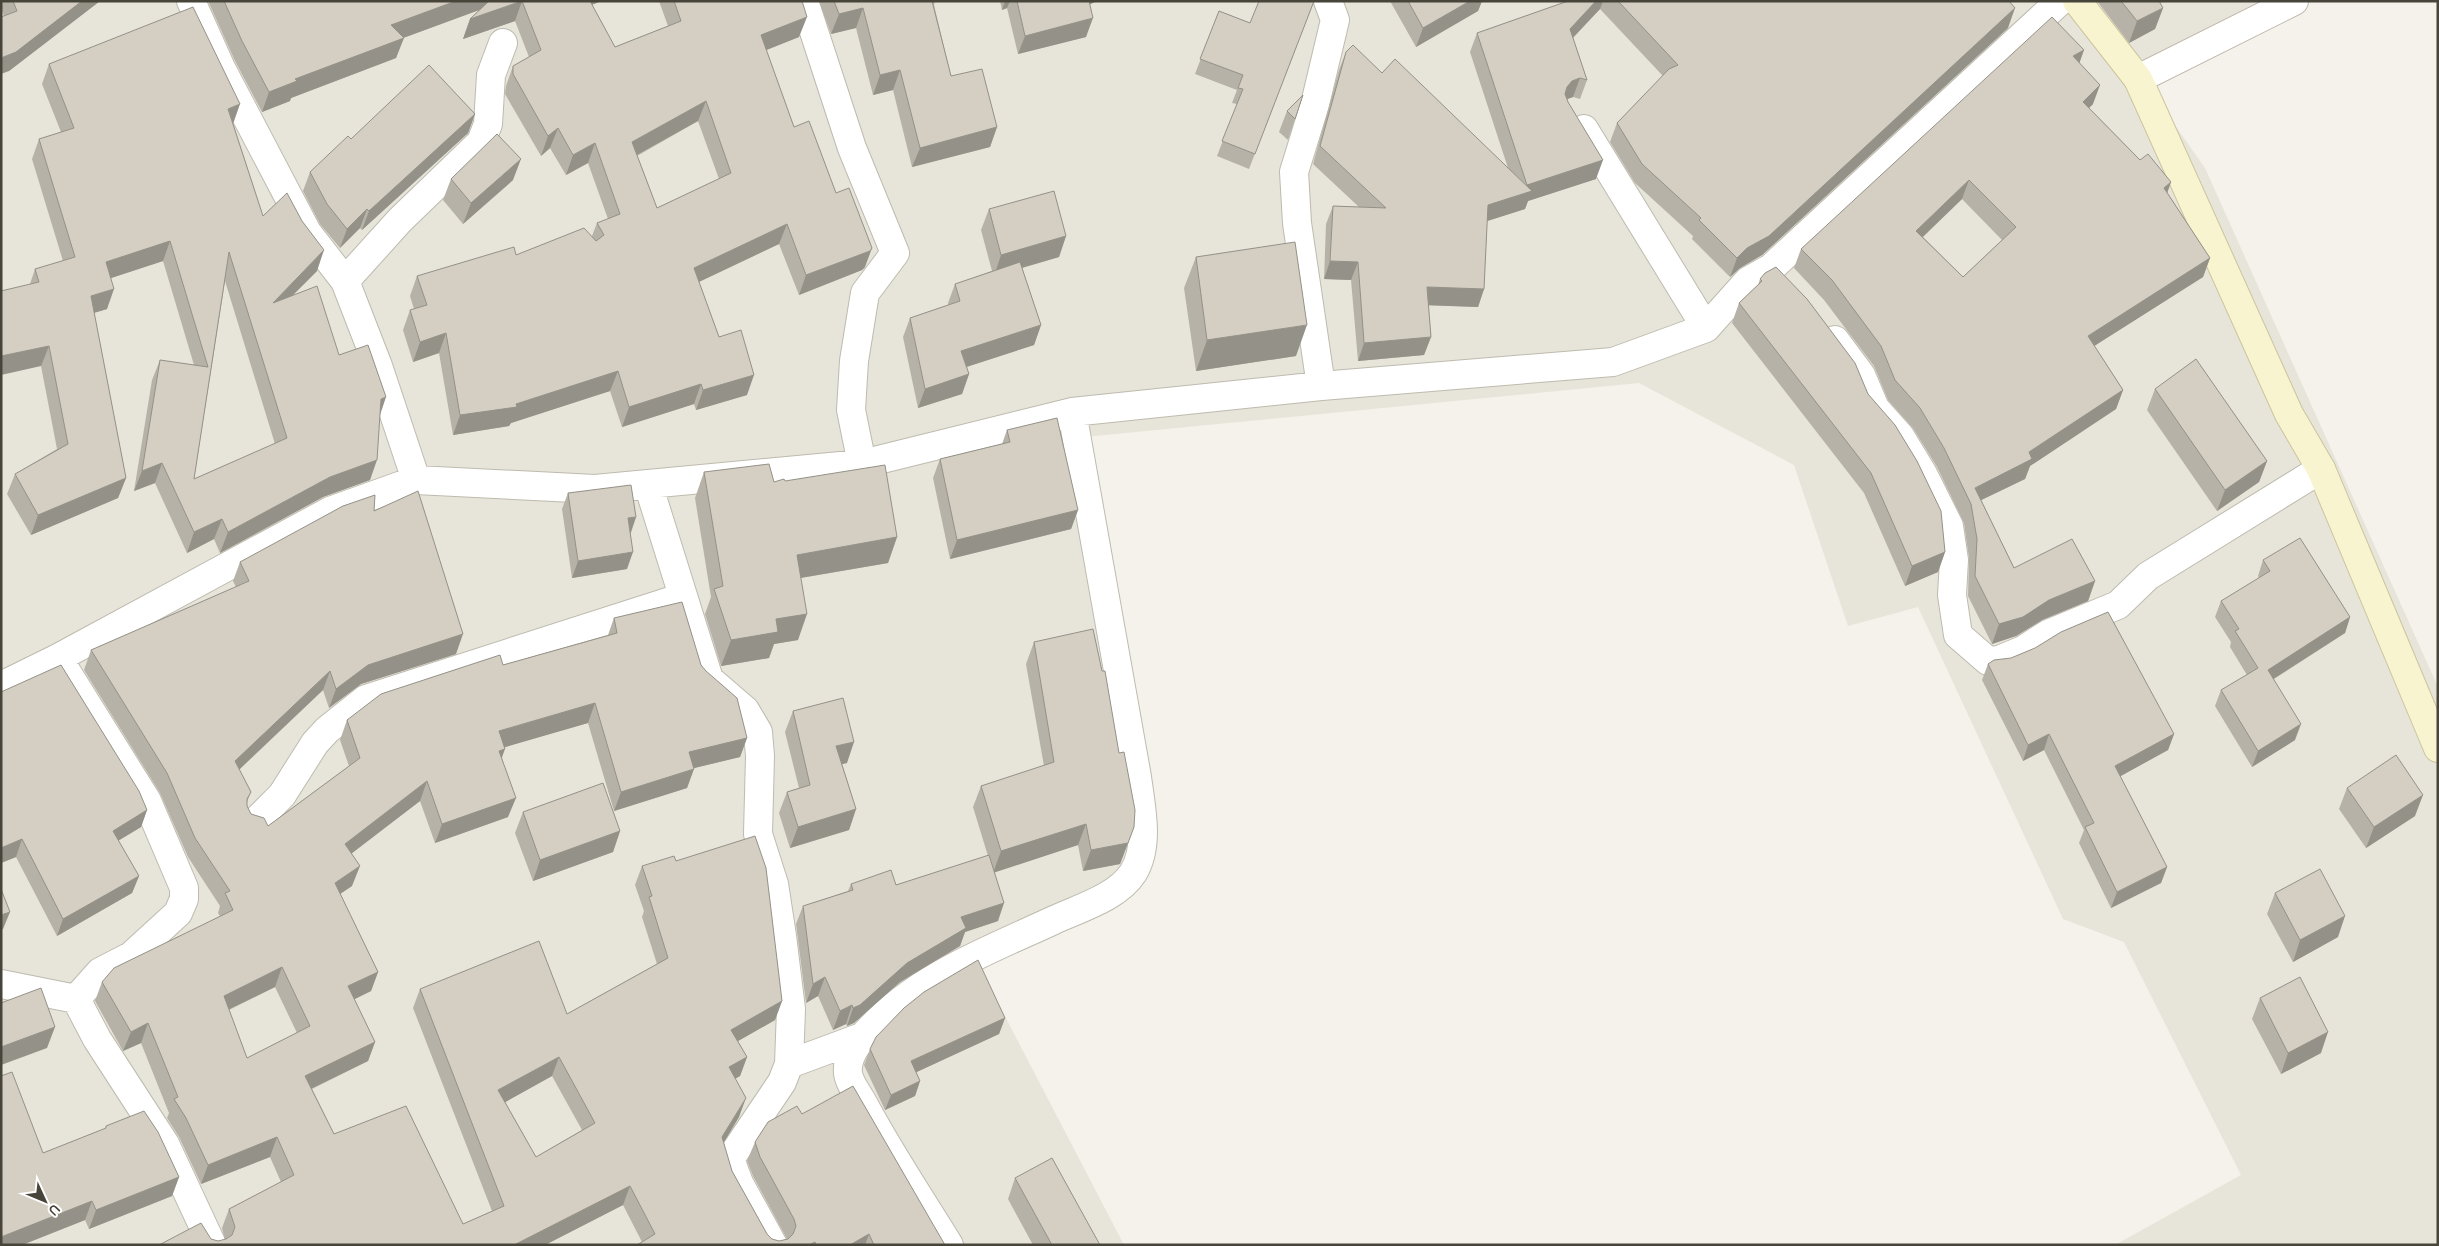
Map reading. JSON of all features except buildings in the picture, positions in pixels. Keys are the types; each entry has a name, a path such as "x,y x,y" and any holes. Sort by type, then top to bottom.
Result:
{"street":[{"path":"191,1 221,68 307,232 345,281 378,366 416,480"},
{"path":"804,1 852,148 895,252 865,294 854,361 851,410 862,464"},
{"path":"1321,386 1297,223 1294,172 1315,104 1335,20 1328,1"},
{"path":"1,686 58,658 330,512 416,480 595,490 862,464 1072,412 1321,386 1613,362 1706,328 1748,281 1771,268 2060,1"},
{"path":"2078,1 2138,79 2289,414 2321,469 2438,748"},
{"path":"2138,79 2294,1"},
{"path":"345,281 400,220 481,142 488,124 491,74 503,43"},
{"path":"1574,113 1706,328"},
{"path":"1771,268 1792,289"},
{"path":"1823,324 1861,375 1875,408 1900,436 1923,474 1949,526 1954,560 1952,595 1958,635 1988,661 2007,656 2048,634 2118,604 2148,576 2321,469"},
{"path":"949,1245 870,1117 850,1079 848,1064 862,1037 883,1014 911,993 964,962 1109,894 1126,882 1138,862 1142,828 1140,802 1072,412"},
{"path":"648,484 709,679 745,710 758,732 760,756 758,834 774,884 782,936 791,1009 789,1064 782,1082 730,1159 739,1183 773,1245"},
{"path":"255,822 282,795 315,743 327,730 366,699 683,597"},
{"path":"58,658 147,800 184,888 184,899 178,913 131,956 100,972 76,999"},
{"path":"1,984 76,999"},
{"path":"76,999 97,1039 165,1144 212,1245"},
{"path":"789,1064 862,1037"}],"shaded area":[{"path":"1,1 2295,1 2143,80 2205,168 2438,687 2438,1245 2115,1245 2241,1175 2124,942 2063,919 1918,607 1848,626 1794,465 1639,383 1074,438 1150,862 972,953 1124,1245 1,1245"}]}
